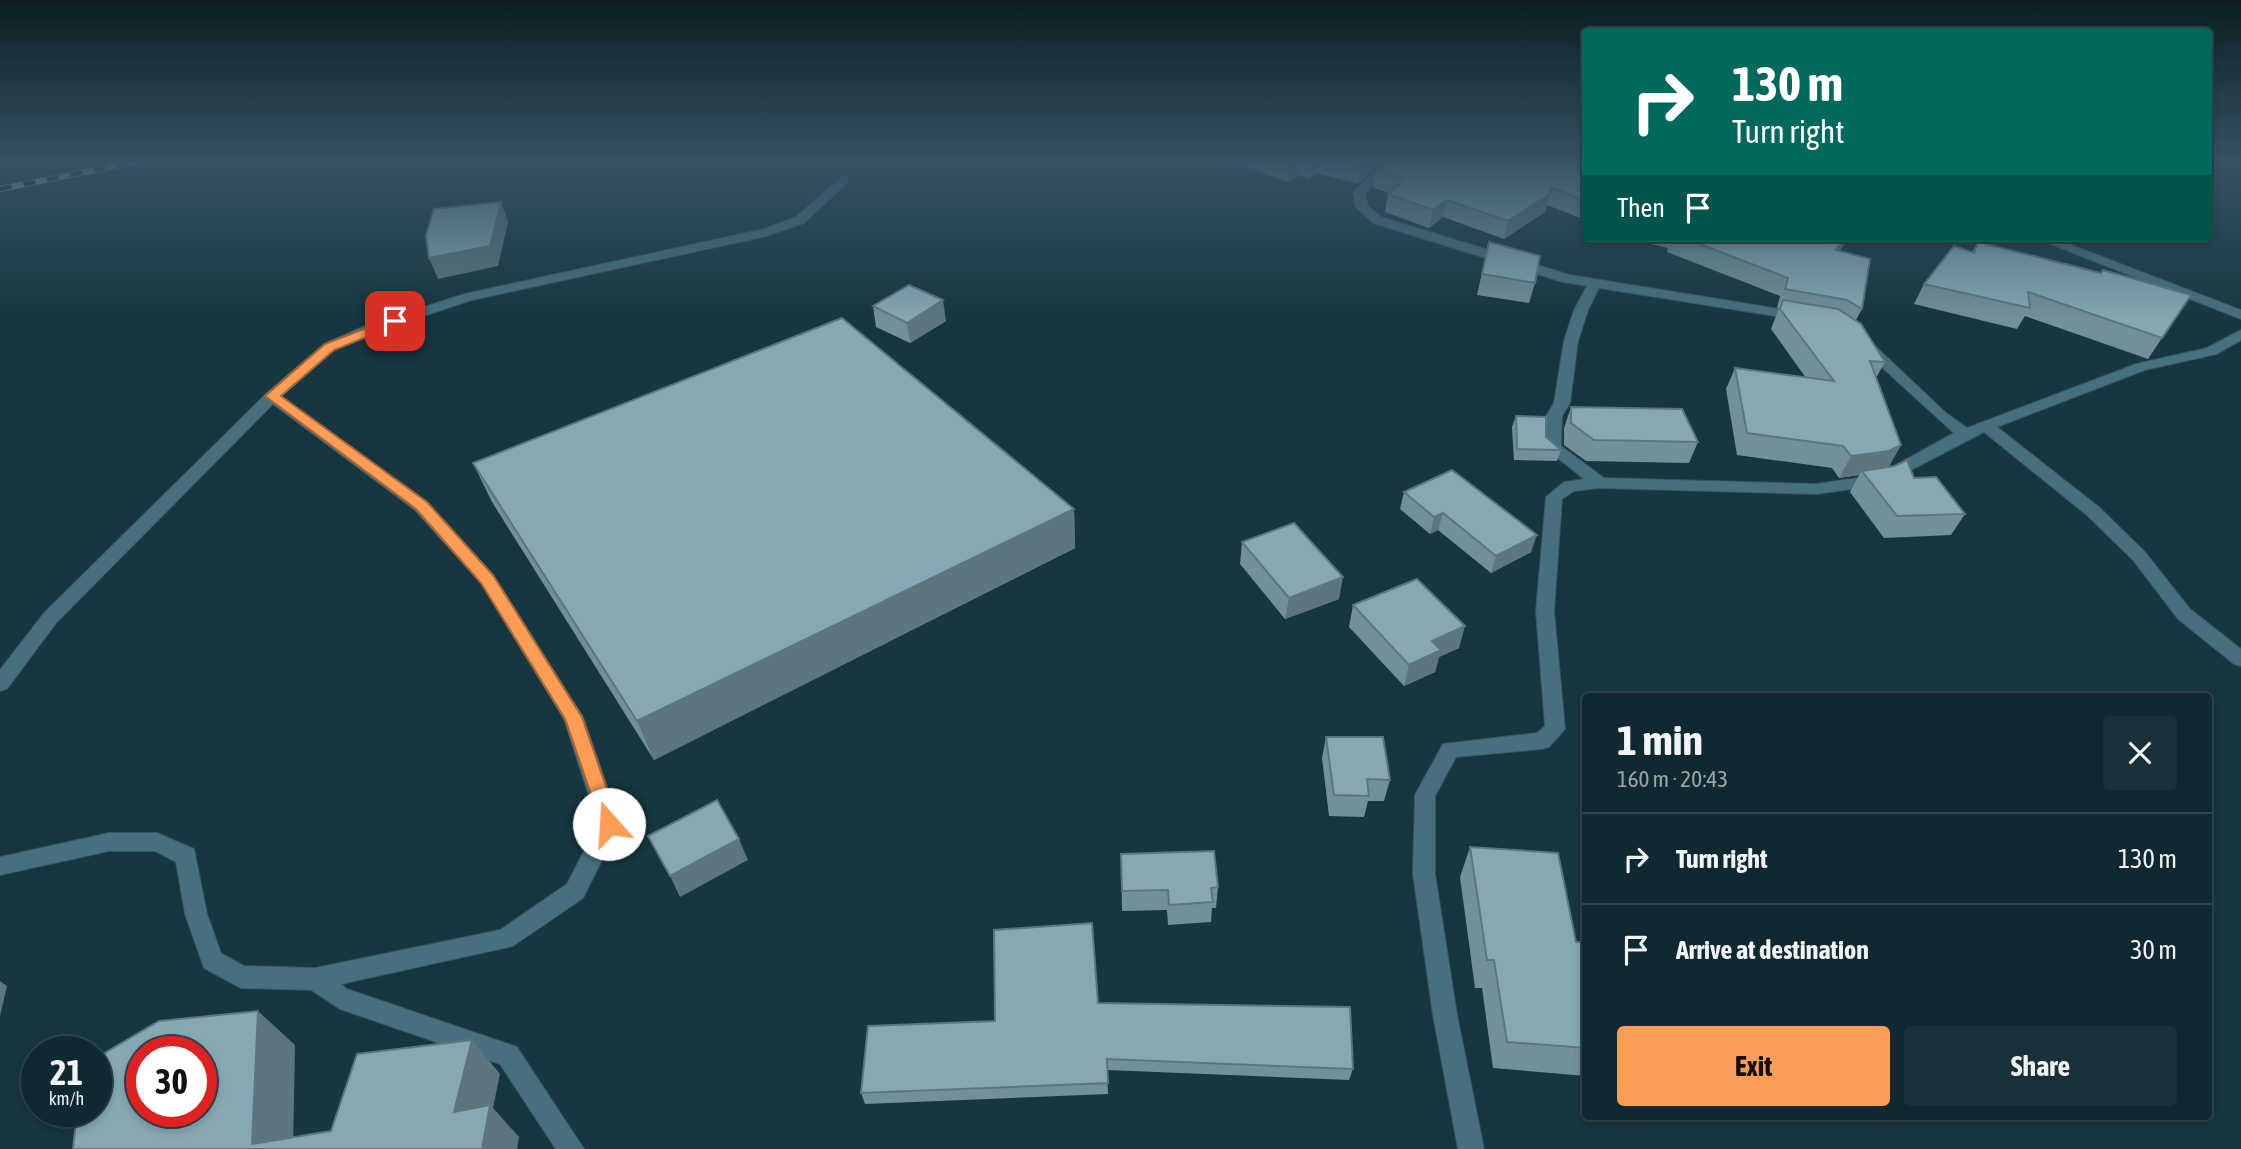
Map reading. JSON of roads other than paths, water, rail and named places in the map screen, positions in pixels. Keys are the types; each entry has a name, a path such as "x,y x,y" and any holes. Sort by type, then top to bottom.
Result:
{"street":[{"path":"0,684 50,618 272,396 329,347 370,329 469,298 767,232 800,220 807,214"},
{"path":"1370,214 1377,220 1543,273 1594,285 1809,318"},
{"path":"2052,242 2241,315"},
{"path":"1594,285 1581,310 1571,341 1562,403 1554,416 1553,448 1600,483"},
{"path":"1858,338 1941,416 1965,434"},
{"path":"1471,1149 1445,1015 1424,874 1425,795 1450,750 1542,741 1555,729 1545,611 1554,497 1570,486 1600,483 1816,489 1882,480 1965,434 2141,367 2212,351 2236,340"},
{"path":"0,866 108,842 157,842 186,856 196,914 212,960 241,978 315,979 505,939 575,891 609,824 573,717 487,579 421,506 272,396"},
{"path":"1986,426 2094,512 2139,556 2184,614 2241,659"},
{"path":"315,979 340,998 508,1055 571,1149"}]}
